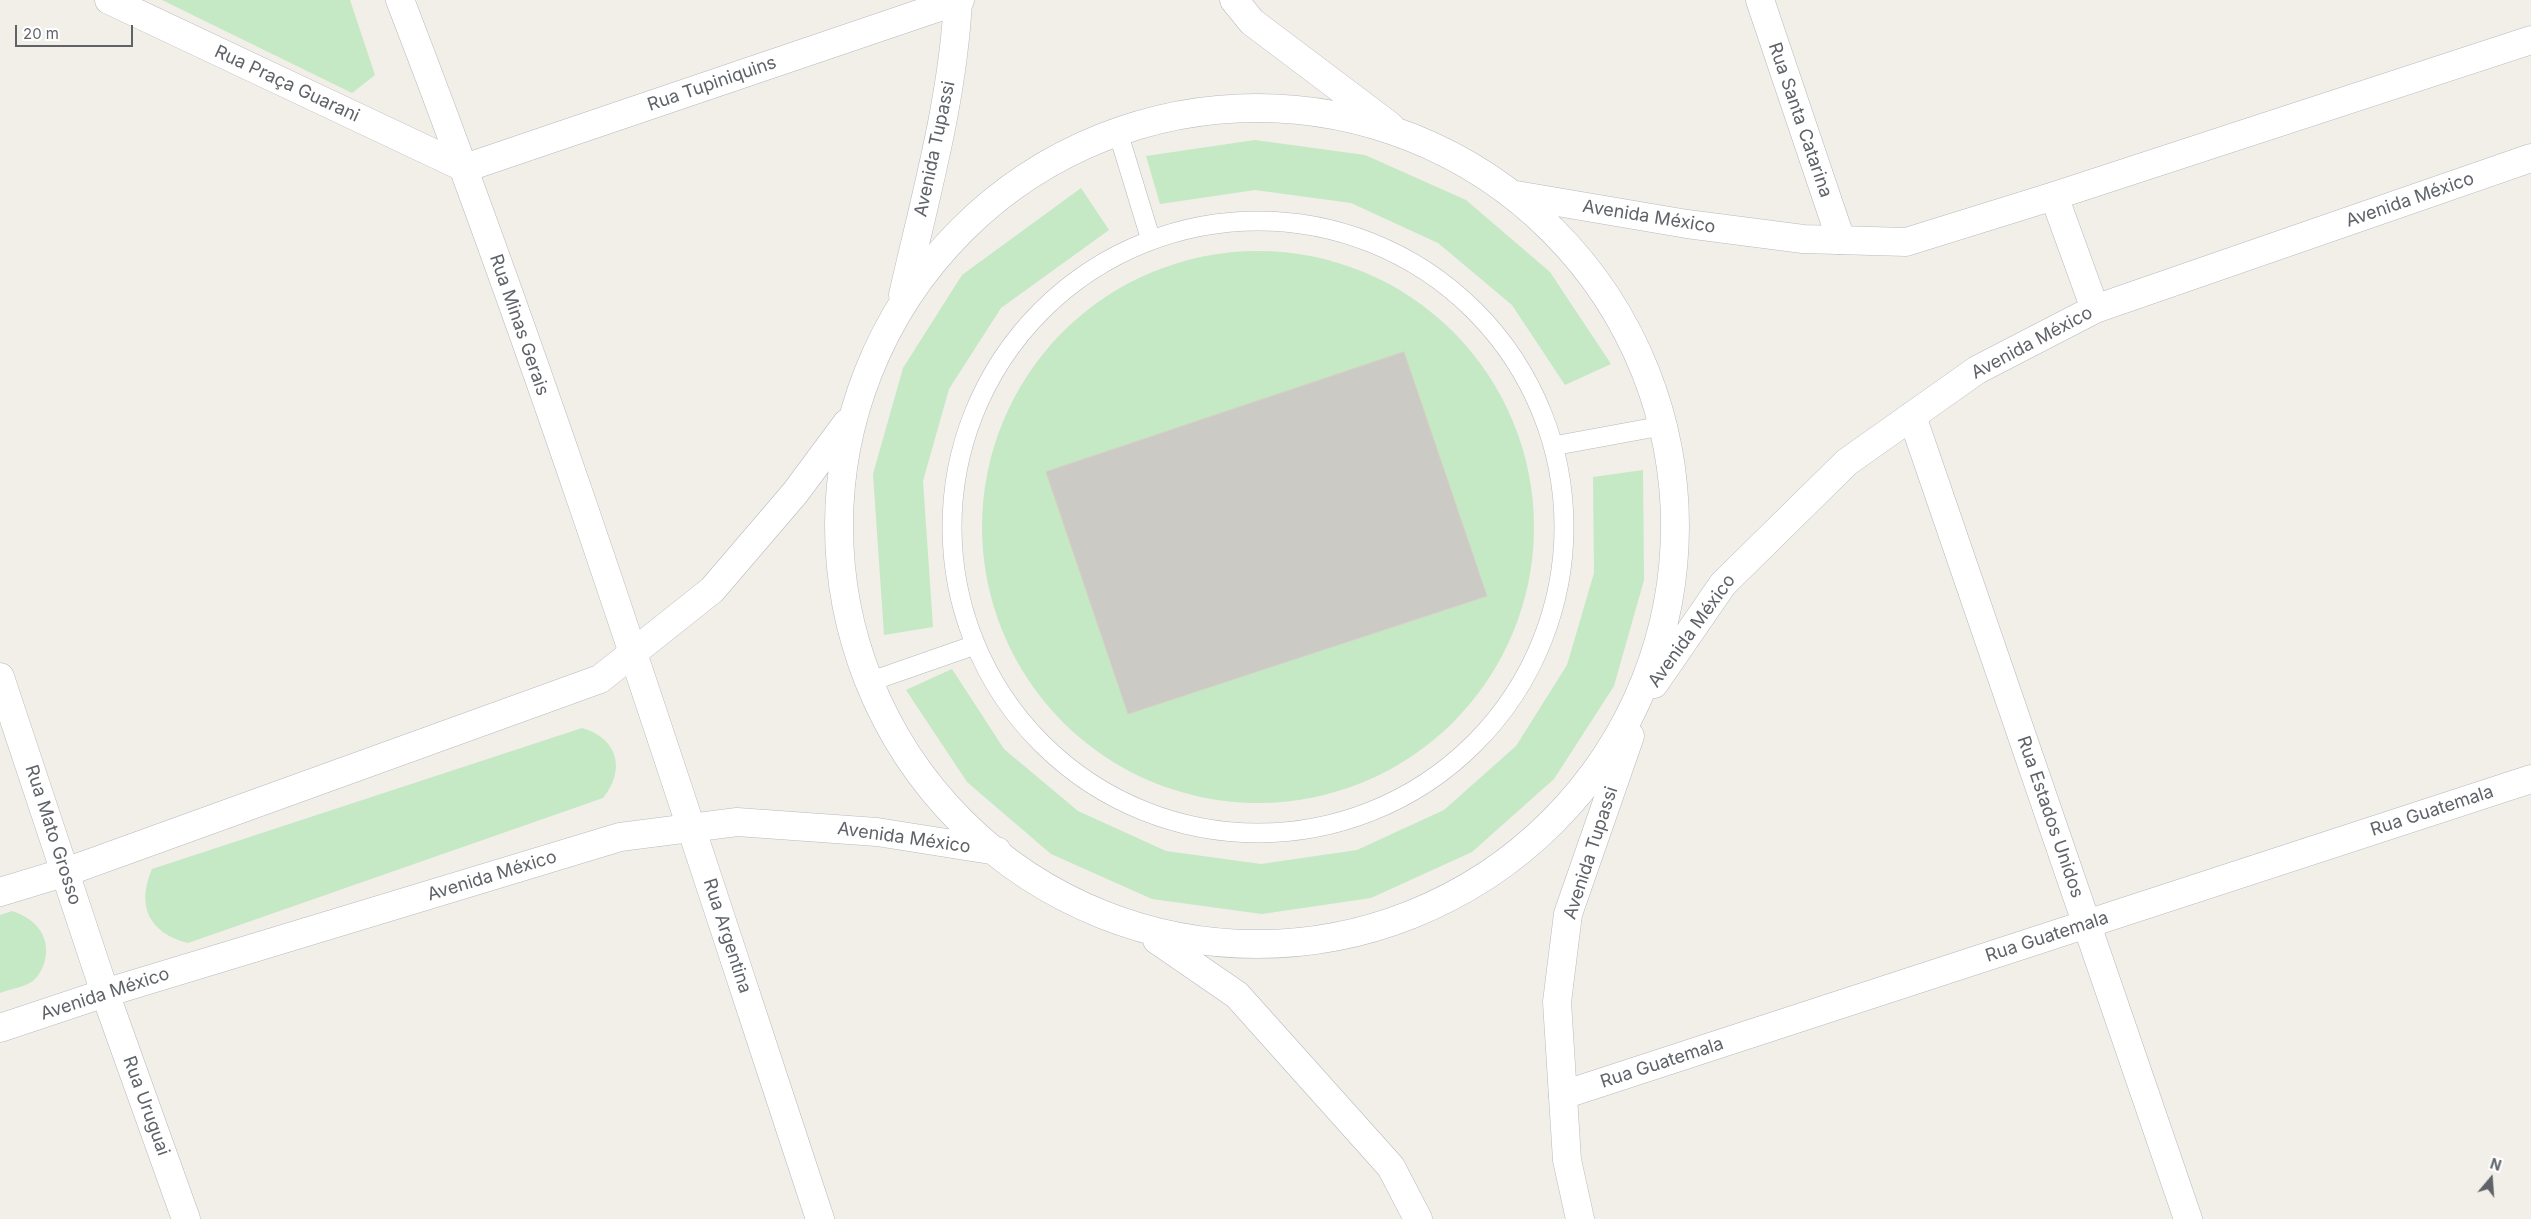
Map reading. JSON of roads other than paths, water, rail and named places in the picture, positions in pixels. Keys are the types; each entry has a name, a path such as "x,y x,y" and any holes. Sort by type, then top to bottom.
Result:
{"street":[{"name":"Rua Praça Guarani","path":"109,0 465,168"},
{"name":"Rua Minas Gerais","path":"400,0 465,168 633,653"},
{"name":"Rua Tupiniquins","path":"465,168 959,0"},
{"name":"Avenida Tupassi","path":"903,297 941,132 956,38 959,0"},
{"path":"847,423 836,560 866,683 945,809 1054,895 1185,941 1323,942 1454,899 1566,815 1643,699 1678,564 1667,425 1611,297 1516,195 1393,128 1252,22 1234,0"},
{"name":"Rua Santa Catarina","path":"1760,0 1841,240"},
{"name":"Avenida México","path":"1516,195 1687,224 1803,239 1906,242 2054,196 2531,40"},
{"path":"0,892 66,872 600,678 712,590 796,493 847,423 903,297 995,195 1117,129 1255,106 1393,128"},
{"name":"Avenida México","path":"1643,699 1723,584 1847,462 1977,370 2095,309 2531,158"},
{"path":"2054,196 2095,309"},
{"name":"Rua Estados Unidos","path":"1912,416 2188,1219"},
{"name":"Rua Argentina","path":"633,653 820,1219"},
{"name":"Rua Mato Grosso","path":"0,677 105,993"},
{"name":"Avenida Tupassi","path":"1580,1219 1567,1160 1557,1002 1568,914 1643,699"},
{"name":"Rua Guatemala","path":"1563,1095 2531,779"},
{"name":"Avenida México","path":"0,1028 105,993 620,837 737,822 877,832 999,852"},
{"path":"1131,922 1237,995 1391,1167 1418,1219"},
{"name":"Rua Uruguai","path":"105,993 186,1219"}],"lane":[{"path":"1117,129 1150,237"},
{"path":"1256,220 1343,232 1423,268 1490,324 1538,398 1552,446 1563,481 1564,569 1540,653 1493,727 1450,765 1428,784 1348,821 1261,834 1174,822 1094,786 1027,730 975,645 953,572 952,485 976,401 1023,327 1089,270 1150,237 1256,220"},
{"path":"1552,446 1667,425"},
{"path":"866,683 975,645"}]}
